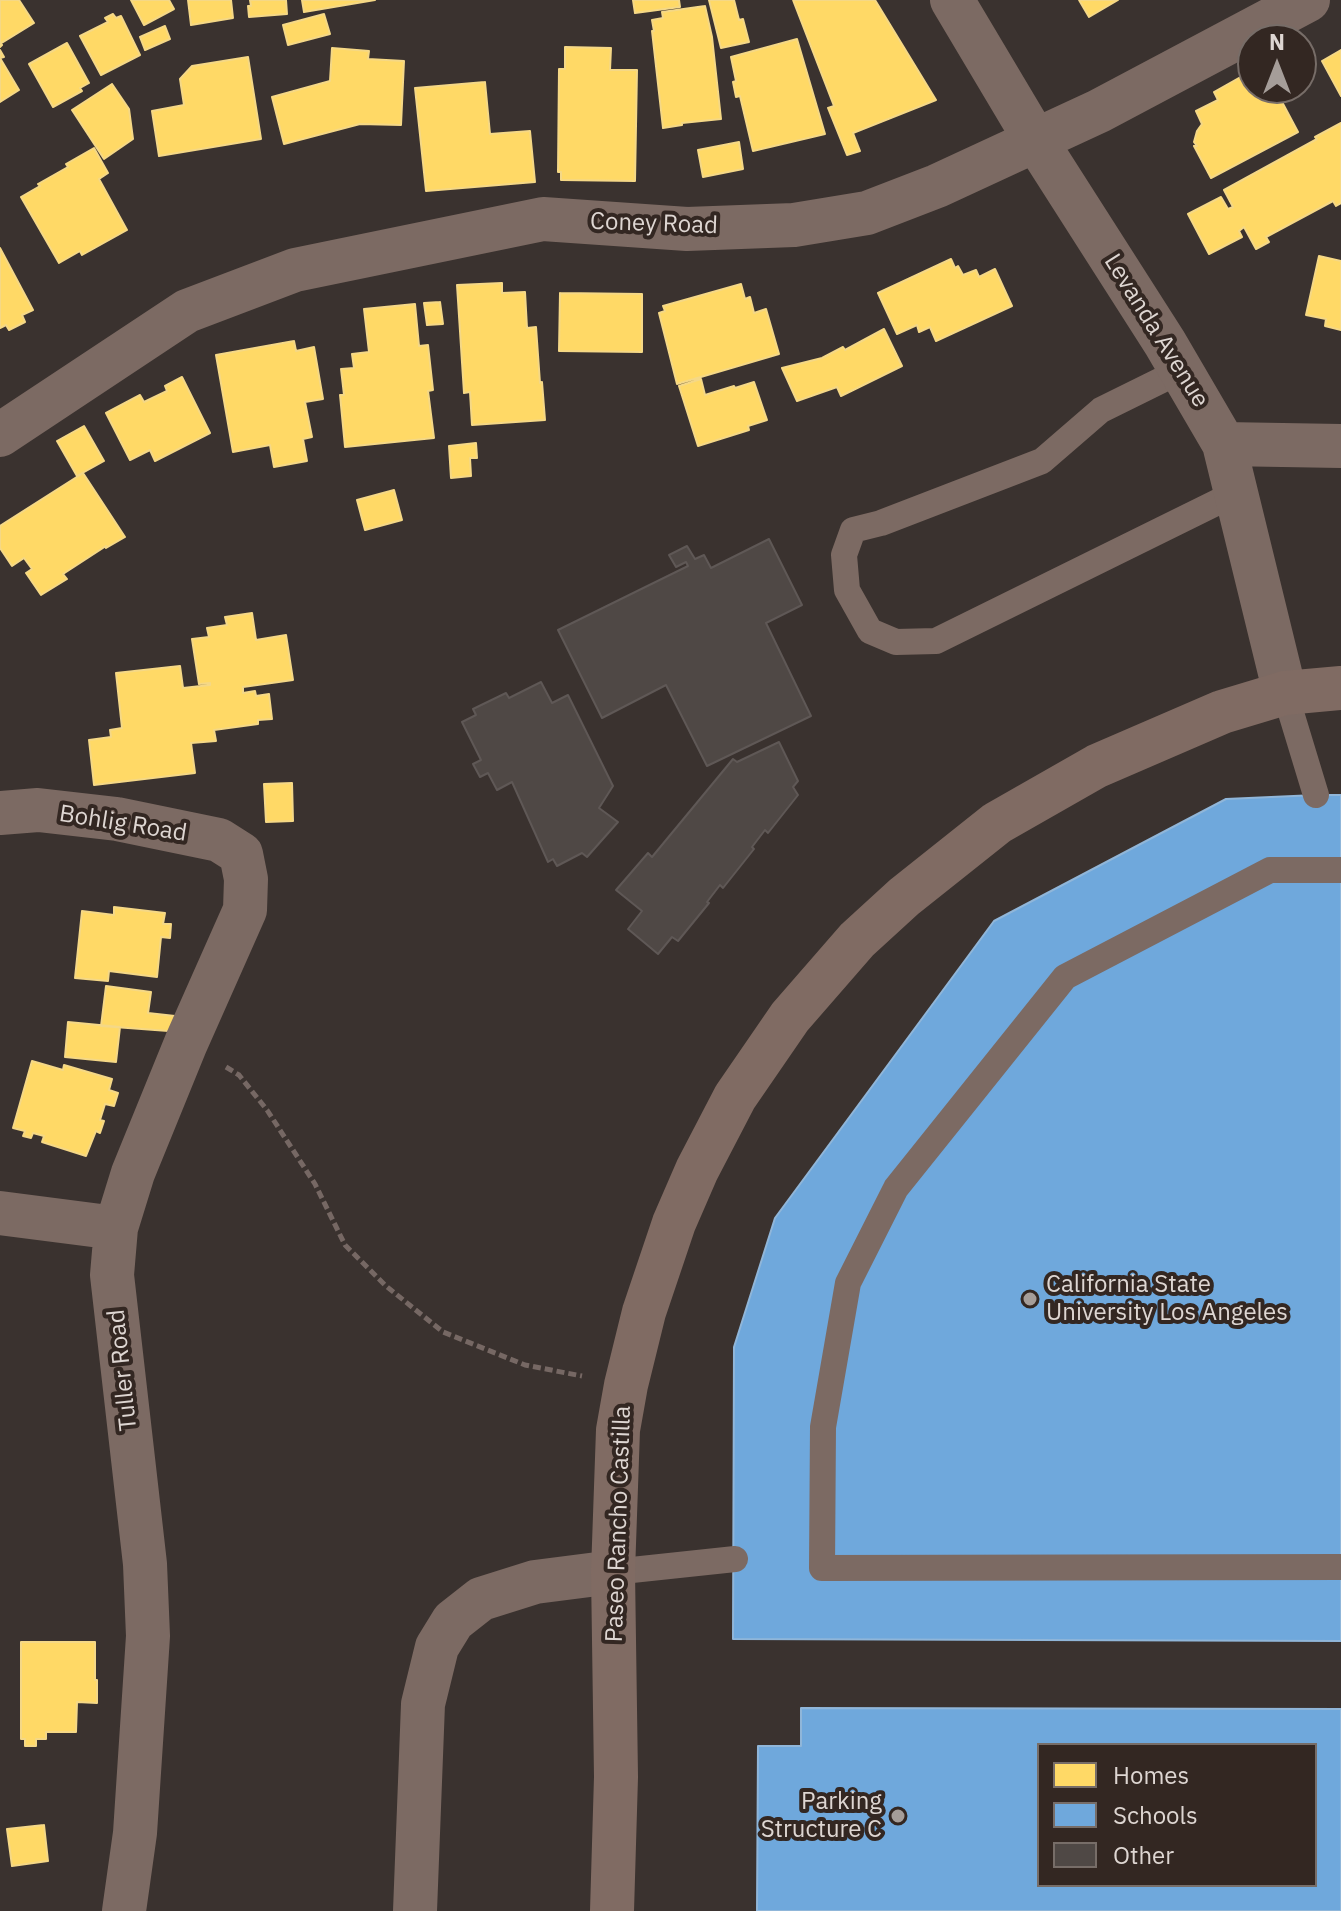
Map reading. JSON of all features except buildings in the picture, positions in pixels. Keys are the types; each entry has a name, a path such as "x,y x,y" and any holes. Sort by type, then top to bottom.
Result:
{"street":[{"name":"Levanda Avenue","path":"952,0 1036,141 1182,370 1224,444 1285,693"},
{"name":"Coney Road","path":"0,435 187,311 295,270 543,219 687,229 794,225 867,213 937,186 1099,111 1308,0"},
{"path":"1224,444 1341,446"},
{"name":"Paseo Rancho Castilla","path":"612,1911 616,1777 613,1572 618,1430 644,1312 674,1223 735,1097 790,1017 857,940 904,897 997,823 1097,766 1222,712 1285,693 1341,688"},
{"name":"Bohlig Road","path":"0,813 38,810 117,819 219,840 241,854"},
{"name":"Tuller Road","path":"124,1911 135,1833 148,1636 145,1564 112,1275 116,1228 133,1173 245,910 246,879 241,854"},
{"path":"0,1213 116,1228"},
{"path":"415,1911 423,1704 437,1647 453,1621 481,1599 535,1582 613,1572"}],"lane":[{"path":"1182,370 1101,410 1042,461 881,523 853,530 844,555 847,590 870,631 896,642 936,641 1236,493"},
{"path":"1285,693 1316,795"},
{"path":"1341,870 1270,870 1065,977 896,1188 848,1283 823,1427 822,1568 1341,1567"},
{"path":"613,1572 735,1559"}],"path":[{"path":"186,1043 239,1075 267,1110 315,1184 345,1245 386,1286 443,1332 525,1365 626,1385"}],"place":[{"name":"California State University Los Angeles","path":"1030,1299"},
{"name":"Parking Structure C","path":"898,1816"}]}
